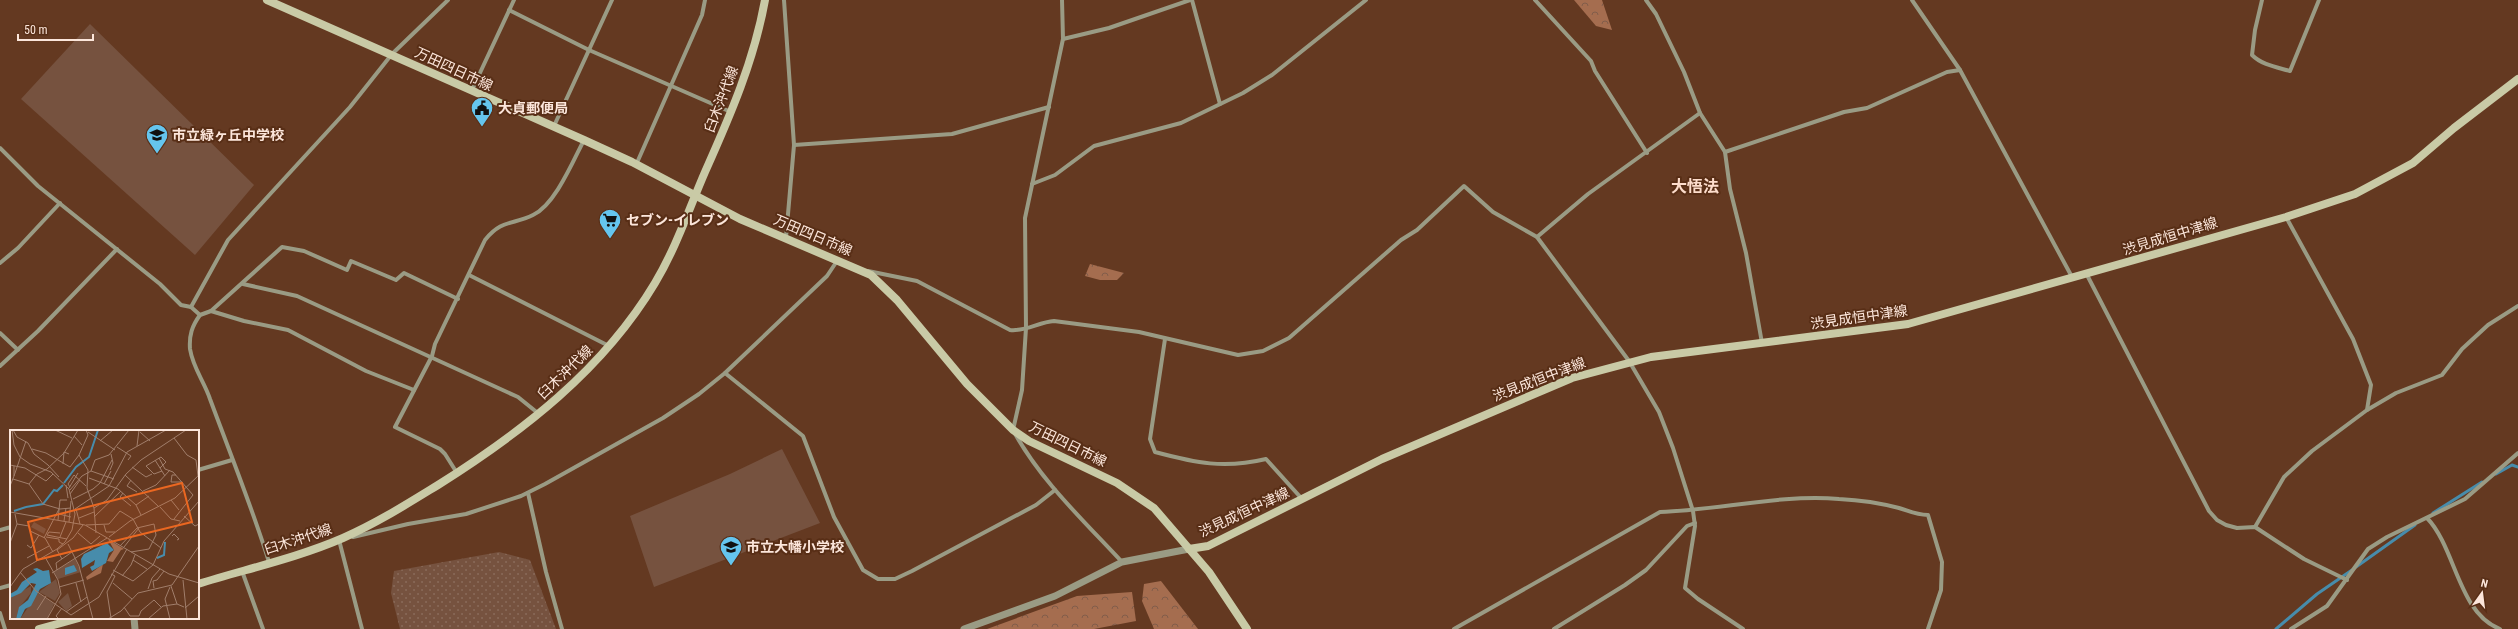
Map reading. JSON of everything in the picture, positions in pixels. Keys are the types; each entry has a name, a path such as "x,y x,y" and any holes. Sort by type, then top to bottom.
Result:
{"main road":[{"name":"万田四日市線","path":"267,0 554,126 636,165 695,197 740,219 786,237 863,270 871,275 897,300 967,384 1012,430 1029,441 1098,473 1139,497 1165,519 1209,572 1248,629"},
{"name":"臼木沖代線","path":"199,584 339,540 385,518 489,453 539,414 566,390 609,346 656,282 695,197 731,112 748,67 764,0"},
{"name":"渋見成恒中津線","path":"1189,549 1208,546 1303,500 1382,459 1539,390 1630,361 1908,324 2286,217 2354,194 2413,163 2454,128 2518,79"},
{"path":"39,629 75,619"}],"street":[{"path":"191,307 228,240 350,107 392,54 448,0"},
{"path":"472,91 514,0"},
{"path":"554,126 612,0"},
{"path":"636,165 702,15 705,0"},
{"path":"784,0 794,145 786,237"},
{"path":"1062,0 1063,39 1025,218 1026,328 1022,390 1012,430 1032,462 1055,490 1122,562"},
{"path":"1063,39 1109,28 1191,0 1220,104"},
{"path":"1032,184 1054,175 1094,146 1181,123 1272,76 1366,0"},
{"path":"1535,0 1591,61 1595,71 1648,152"},
{"path":"1646,0 1656,14 1684,72 1700,113 1725,152 1730,189 1746,253 1762,343"},
{"path":"1912,0 1960,70 2072,277"},
{"path":"2262,0 2255,30 2252,55 2258,61 2290,71 2319,0"},
{"path":"509,10 589,50 731,112"},
{"path":"1725,152 1844,112 1867,108 1947,72 1960,70"},
{"path":"794,145 952,134 1049,107"},
{"path":"1537,237 1588,194 1700,113"},
{"path":"457,473 446,454 395,427 432,356 435,344 485,240 493,230 504,223 533,215 549,203 584,140"},
{"path":"0,148 38,186 160,284 181,305 191,307 200,315"},
{"path":"863,270 917,281 1010,330 1026,328 1054,321 1139,332 1238,355 1263,351 1290,338 1401,240 1417,230 1464,186 1493,212 1537,237 1630,361 1659,412 1673,448 1693,511 1695,523 1685,588 1698,599 1743,629"},
{"path":"0,263 18,248 60,203"},
{"path":"2286,217 2353,339 2371,385 2367,410"},
{"path":"269,562 260,530 232,460 207,391 195,370 190,348 191,328 200,315 211,311 282,248 304,251 347,270 351,261 396,280 404,273 458,298"},
{"path":"0,366 18,350 117,249"},
{"path":"362,629 339,540 408,524 466,514 528,493 663,418 725,373 827,276 837,260"},
{"path":"2086,273 2208,511 2226,525 2237,528 2255,527 2304,559 2347,580"},
{"path":"469,275 609,346"},
{"path":"243,284 297,296 432,356 518,397 539,414"},
{"path":"2255,527 2284,477 2312,451 2367,410 2396,393 2442,375 2462,349 2488,325 2518,306"},
{"path":"211,311 244,321 288,330 366,371 414,390"},
{"path":"0,333 18,350"},
{"path":"1165,339 1150,439 1155,452 1194,462 1222,466 1242,465 1266,460 1303,500"},
{"path":"725,373 803,436 834,517 863,570 878,578 895,579 912,571 1036,506 1055,490"},
{"path":"2292,629 2327,606 2368,549 2465,499 2518,453"},
{"path":"199,470 232,460"},
{"path":"528,493 544,566 562,629"},
{"path":"1454,629 1660,512 1693,511 1788,500 1838,499 1899,508 1916,515 1928,515 1942,562 1941,590 1928,629"},
{"path":"2427,518 2437,528 2470,603 2480,617 2490,625 2500,629"},
{"path":"1554,629 1625,586 1646,570 1687,526 1695,523"},
{"path":"0,530 10,526"},
{"path":"964,629 1055,596 1122,562 1189,549"},
{"path":"241,571 263,629"},
{"path":"0,588 10,585"},
{"path":"0,613 5,629"},
{"path":"134,619 135,629"}],"shaded area":[{"path":"90,24 254,185 195,255 21,99"},
{"path":"782,449 820,523 654,587 630,516 730,474"},
{"path":"499,552 530,560 556,629 400,629 391,593 394,571"}],"green space":[{"path":"1574,0 1602,0 1612,30 1596,26"},
{"path":"1090,264 1124,273 1117,280 1100,280 1085,276"},
{"path":"1161,581 1198,629 1154,629 1142,601 1144,584"},
{"path":"1132,592 1136,621 1094,629 987,629 1077,596"}],"waterway":[{"path":"2496,474 2512,465 2518,467"},
{"path":"2433,513 2482,482"},
{"path":"2356,567 2415,525"},
{"path":"2276,629 2317,594 2352,570"}],"place":[{"name":"大貞郵便局","path":"482,128"},
{"name":"市立緑ヶ丘中学校","path":"157,154"},
{"name":"セブン-イレブン","path":"610,240"},
{"name":"市立大幡小学校","path":"731,566"}],"district":[{"name":"大悟法","path":"1695,186"}]}
